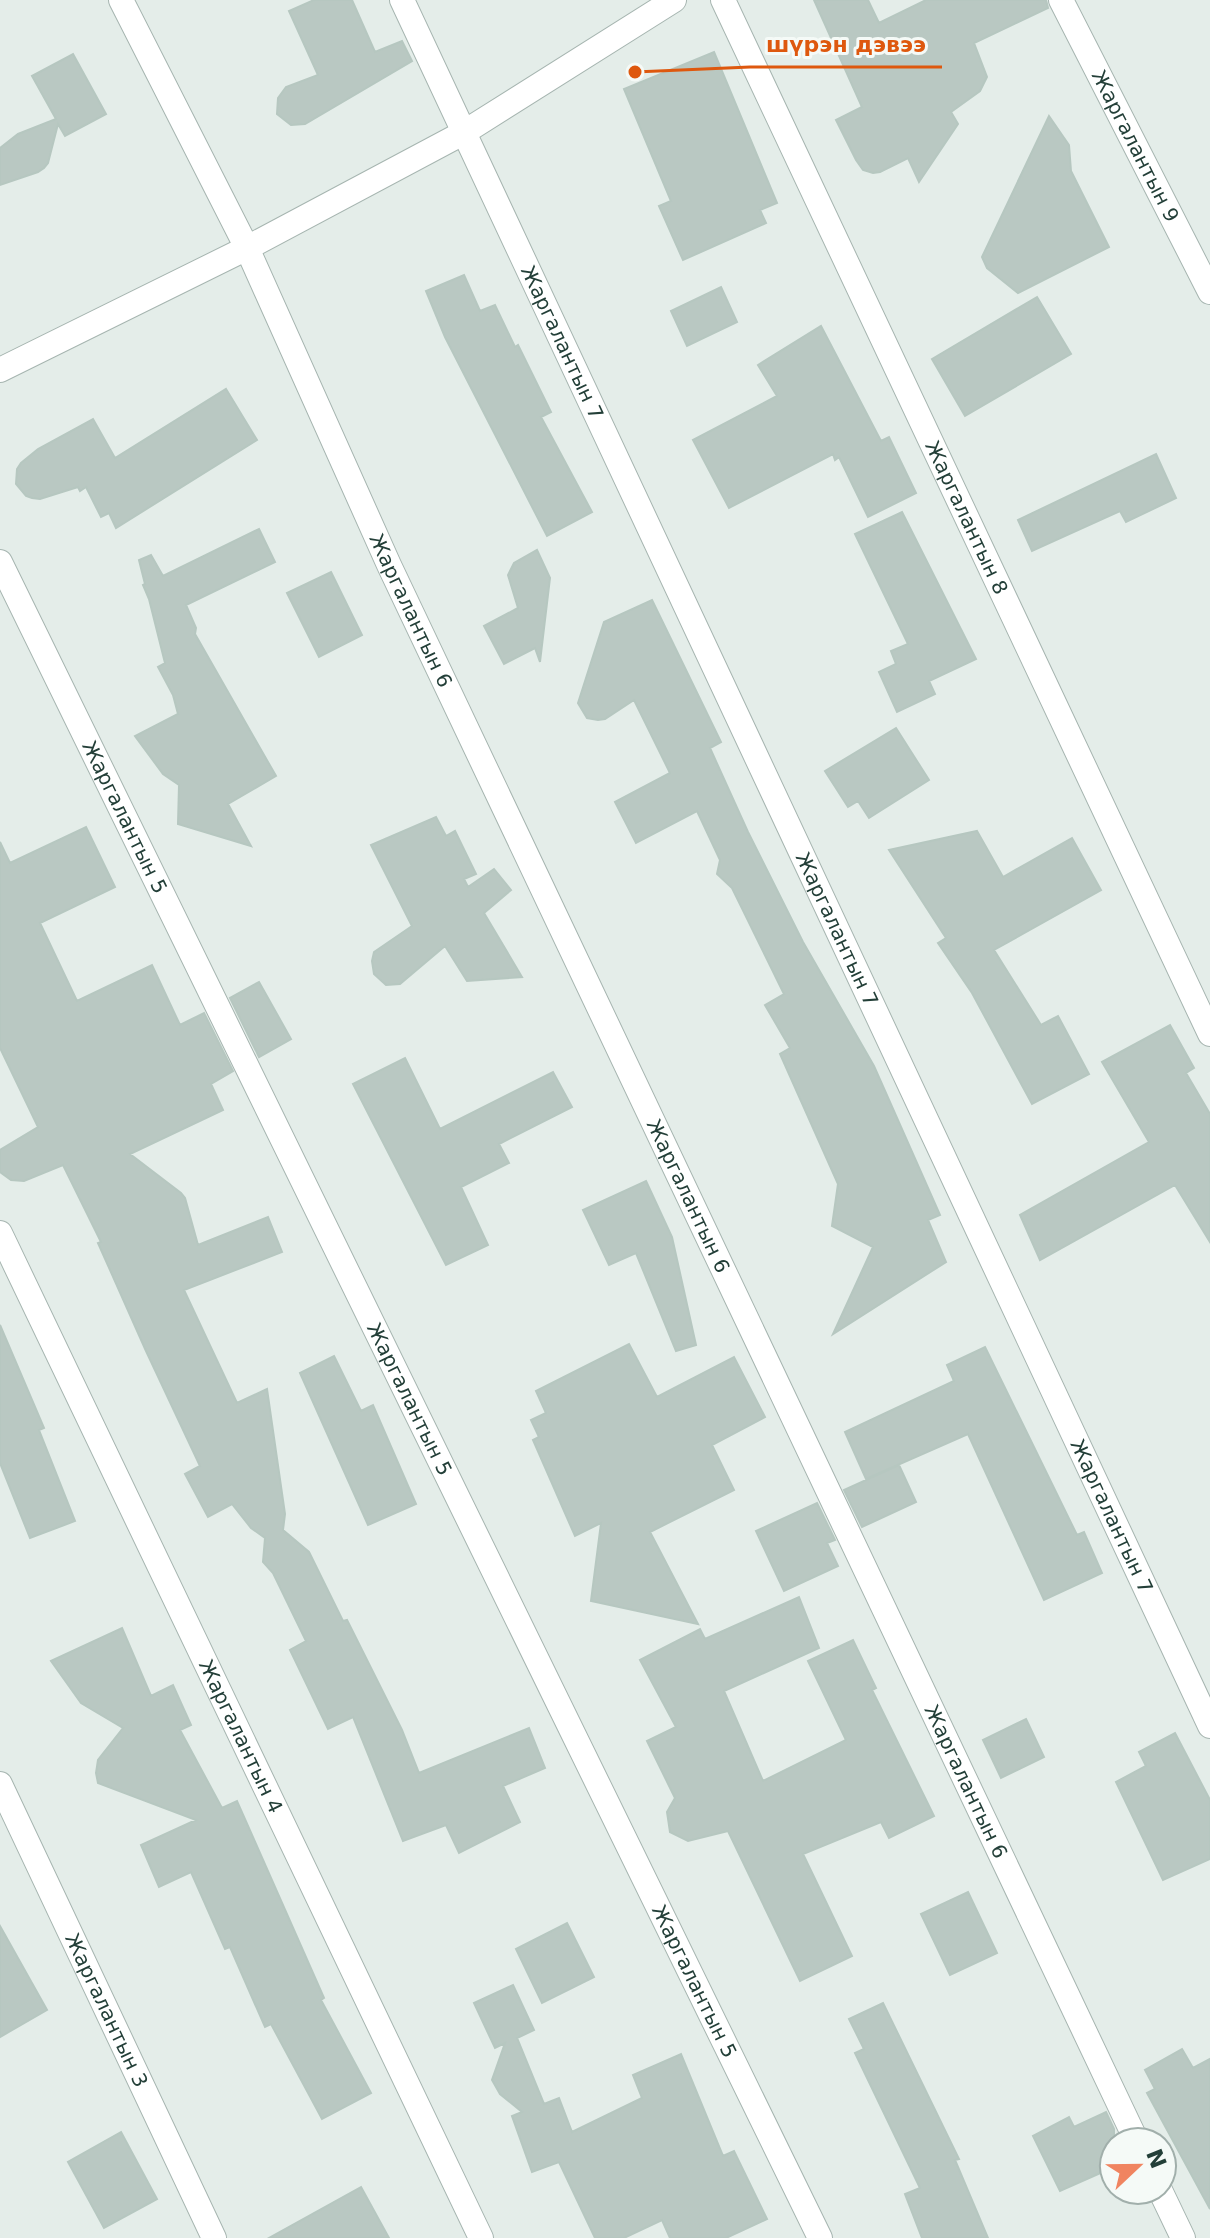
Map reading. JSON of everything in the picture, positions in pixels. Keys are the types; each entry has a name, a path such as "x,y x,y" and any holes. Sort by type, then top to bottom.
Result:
{"street":[{"name":"Жаргалантын 6","path":"121,0 247,248 389,565 1129,2126"},
{"name":"Жаргалантын 7","path":"402,0 1210,1726"},
{"path":"0,370 247,248 463,133 674,0"},
{"name":"Жаргалантын 8","path":"723,0 1210,1034"},
{"name":"Жаргалантын 9","path":"1061,0 1210,292"},
{"name":"Жаргалантын 5","path":"0,562 820,2238"},
{"name":"Жаргалантын 4","path":"0,1233 481,2238"},
{"name":"Жаргалантын 3","path":"0,1784 214,2238"},
{"path":"1168,2206 1183,2238"}],"building":[{"path":"314,0 352,0 375,52 402,41 412,61 305,124 291,125 277,114 278,98 286,87 318,75 289,11"},
{"path":"814,0 868,0 879,23 926,0 1046,0 1048,8 974,43 987,77 980,91 951,112 958,124 919,182 908,158 873,173 863,170 856,160 836,120 862,107"},
{"path":"714,52 777,203 760,210 766,223 683,260 659,206 671,201 624,89"},
{"path":"73,54 106,114 65,136 58,124 44,168 0,185 0,148 18,134 56,119 32,76"},
{"path":"1049,116 1069,145 1071,171 1109,247 1018,293 987,268 982,257"},
{"path":"464,275 480,311 495,305 515,347 518,345 551,412 541,417 592,512 547,536 445,337 426,291"},
{"path":"721,287 737,322 687,346 671,311"},
{"path":"1037,297 1071,354 965,416 932,359"},
{"path":"821,326 881,441 889,437 916,493 868,517 839,457 835,460 833,454 729,508 693,440 777,396 758,365"},
{"path":"226,389 257,440 116,528 109,513 101,517 86,487 40,499 26,496 16,484 17,469 21,463 38,449 93,419 115,458"},
{"path":"1156,454 1176,498 1126,522 1120,511 1032,551 1018,520"},
{"path":"902,512 976,659 929,681 935,694 897,712 879,672 896,664 891,651 908,644 855,534"},
{"path":"259,529 275,562 186,605 196,628 195,634 276,776 228,804 251,846 178,824 179,785 163,774 135,736 178,714 173,695 158,667 165,663 139,560 151,555 163,576"},
{"path":"537,550 550,578 540,662 535,648 504,664 484,626 518,608 508,575 514,563"},
{"path":"331,572 362,635 319,657 287,593"},
{"path":"652,600 721,742 710,748 748,832 803,942 874,1066 940,1215 928,1220 946,1262 833,1334 873,1247 832,1226 838,1184 780,1054 790,1048 765,1005 784,994 732,888 717,874 720,860 697,811 636,843 615,802 670,773 634,700 605,719 598,720 587,718 578,703 604,622"},
{"path":"896,728 929,780 869,818 858,801 848,807 825,771"},
{"path":"436,817 446,836 455,831 476,874 464,879 468,887 494,869 511,890 484,913 522,977 467,981 445,946 400,984 386,985 374,974 374,952 412,926 371,845"},
{"path":"86,827 115,887 40,923 77,1001 152,965 180,1025 204,1013 233,1071 211,1084 223,1110 130,1154 185,1198 198,1245 268,1217 282,1252 184,1290 237,1403 267,1389 285,1514 283,1530 309,1552 402,1730 419,1773 529,1728 545,1768 503,1786 520,1822 459,1853 446,1825 403,1841 353,1717 328,1729 290,1650 306,1641 273,1573 263,1562 265,1538 251,1528 232,1504 208,1517 185,1474 200,1466 98,1243 101,1242 63,1165 24,1181 11,1180 0,1172 0,1150 38,1127 0,1048 0,842 10,863"},
{"path":"977,831 1003,877 1072,838 1101,890 994,950 1041,1025 1058,1016 1089,1074 1032,1104 972,993 938,943 946,938 889,850"},
{"path":"259,982 291,1039 259,1057 230,998"},
{"path":"1170,1025 1194,1068 1186,1073 1210,1114 1210,1242 1175,1185 1040,1260 1020,1215 1149,1142 1102,1062"},
{"path":"405,1058 440,1129 553,1072 572,1107 499,1144 509,1163 461,1187 488,1245 446,1265 353,1084"},
{"path":"646,1181 672,1237 696,1345 676,1351 636,1253 609,1265 583,1210"},
{"path":"0,1325 44,1428 39,1430 75,1521 30,1538 0,1463"},
{"path":"629,1344 657,1397 734,1357 765,1417 712,1445 734,1490 650,1532 698,1624 591,1601 601,1523 575,1536 533,1440 539,1437 531,1420 546,1413 536,1391"},
{"path":"985,1347 1077,1535 1084,1532 1102,1573 1044,1600 968,1434 866,1479 845,1432 954,1381 947,1365"},
{"path":"334,1356 361,1411 373,1405 416,1504 368,1525 300,1373"},
{"path":"899,1465 916,1502 862,1527 844,1490"},
{"path":"817,1503 835,1540 827,1543 838,1566 784,1591 756,1531"},
{"path":"799,1597 819,1648 724,1691 763,1781 846,1740 808,1661 853,1640 876,1688 872,1690 934,1816 889,1838 881,1822 803,1854 852,1956 800,1981 728,1831 688,1841 670,1832 667,1812 675,1798 647,1741 676,1727 640,1660 700,1629 705,1639"},
{"path":"122,1628 151,1696 173,1685 191,1725 180,1730 222,1808 237,1801 324,1998 321,2000 371,2093 322,2119 271,2024 265,2027 230,1947 225,1949 191,1872 159,1887 141,1845 196,1820 98,1783 98,1760 123,1728 81,1703 51,1661"},
{"path":"1026,1719 1044,1757 1001,1778 983,1740"},
{"path":"1175,1733 1210,1800 1210,1859 1163,1880 1116,1782 1146,1766 1139,1752"},
{"path":"968,1892 997,1953 950,1975 921,1914"},
{"path":"567,1923 594,1977 542,2003 516,1949"},
{"path":"0,1926 47,2010 0,2037"},
{"path":"513,1985 534,2030 517,2038 544,2104 559,2098 572,2132 642,2098 633,2075 681,2054 723,2156 734,2151 767,2219 726,2238 670,2238 662,2220 624,2238 595,2238 559,2162 532,2172 512,2116 522,2112 500,2094 492,2080 505,2043 495,2048 474,2003"},
{"path":"883,2003 959,2159 955,2160 988,2238 922,2238 905,2194 920,2188 855,2053 864,2049 849,2019"},
{"path":"1182,2049 1193,2068 1210,2059 1210,2209 1178,2150 1178,2126 1165,2126 1147,2093 1155,2089 1145,2070"},
{"path":"1106,2112 1113,2126 1098,2126 1098,2174 1060,2191 1033,2136 1069,2117 1074,2127"},
{"path":"121,2132 157,2199 104,2228 68,2162"},
{"path":"361,2187 389,2238 269,2238"}],"place":[{"name":"шүрэн дэвээ","path":"635,72"}]}
